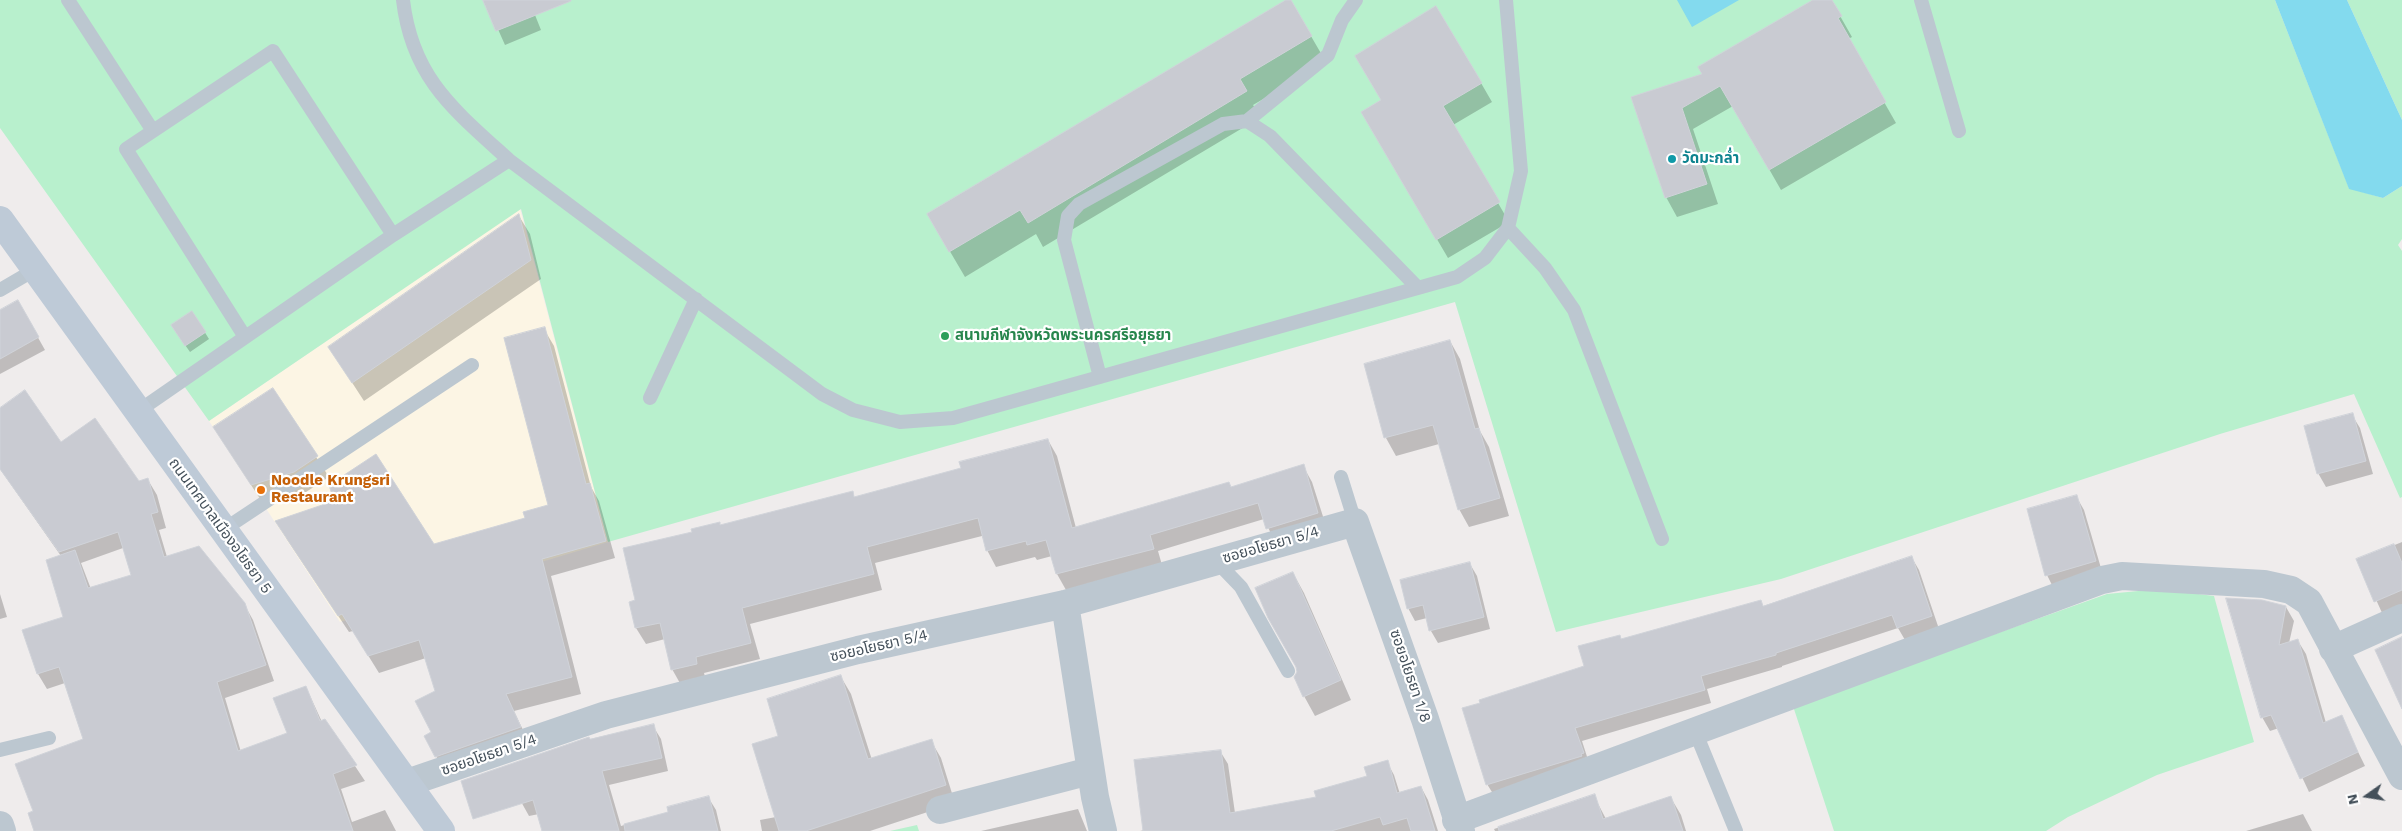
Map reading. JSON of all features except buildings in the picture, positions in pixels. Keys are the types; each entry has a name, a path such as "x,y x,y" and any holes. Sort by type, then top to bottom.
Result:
{"street":[{"name":"ถนนเทศบาลเมืองอโยธยา 5","path":"0,220 407,783 433,829"},
{"name":"ซอยอโยธยา 5/4","path":"407,783 606,714 858,650 1066,604 1355,522"},
{"name":"ซอยอโยธยา 1/8","path":"1355,522 1425,719 1459,825"},
{"path":"1459,825 1695,731 2102,580 2122,576 2264,584 2292,590 2309,602 2402,776"},
{"path":"1066,604 1090,771 1103,831"},
{"path":"2334,650 2402,618"},
{"path":"940,810 1090,771"},
{"path":"0,825 2,831"}],"lane":[{"path":"68,0 154,131"},
{"path":"403,0 416,52 433,86 470,125 509,160 822,394 853,410 900,422 953,418 1100,378 1416,287 1457,277 1485,258 1508,228 1521,171 1506,0"},
{"path":"1100,378 1064,240 1068,216 1078,204 1223,124 1248,121 1328,55 1342,20 1356,0"},
{"path":"1921,0 1959,131"},
{"path":"245,337 126,150 273,51 393,235"},
{"path":"1248,121 1270,136 1416,287"},
{"path":"137,412 393,235 509,160"},
{"path":"1508,228 1546,268 1574,310 1662,539"},
{"path":"0,290 36,269"},
{"path":"650,398 696,299"},
{"path":"223,530 472,365"},
{"path":"1341,477 1355,522"},
{"path":"1216,561 1241,587 1288,671"},
{"path":"1695,731 1736,831"},
{"path":"0,750 49,738"}],"shaded area":[{"path":"520,209 608,542 340,622 209,421"}],"green space":[{"name":"สนามกีฬาจังหวัดพระนครศรีอยุธยา","path":"0,0 2275,0 2349,188 2383,198 2402,186 2402,239 2398,245 2402,251 2402,497 2400,498 2354,394 2220,434 1781,579 1556,632 1455,302 608,542 521,209 209,421 0,128"},
{"path":"2347,0 2402,0 2402,120"},
{"path":"2159,589 2214,596 2254,742 2157,775 2068,817 2046,831 1834,831 1793,706 2107,594"},
{"path":"917,825 919,831 890,831"}],"water":[{"path":"1677,0 1739,0 1692,27"},
{"path":"2275,0 2347,0 2402,120 2402,186 2383,198 2349,189"}],"place":[{"name":"วัดมะกล่ำ","path":"1672,159"},
{"name":"สนามกีฬาจังหวัดพระนครศรีอยุธยา","path":"945,336"},
{"name":"Noodle Krungsri Restaurant","path":"261,490"}]}
